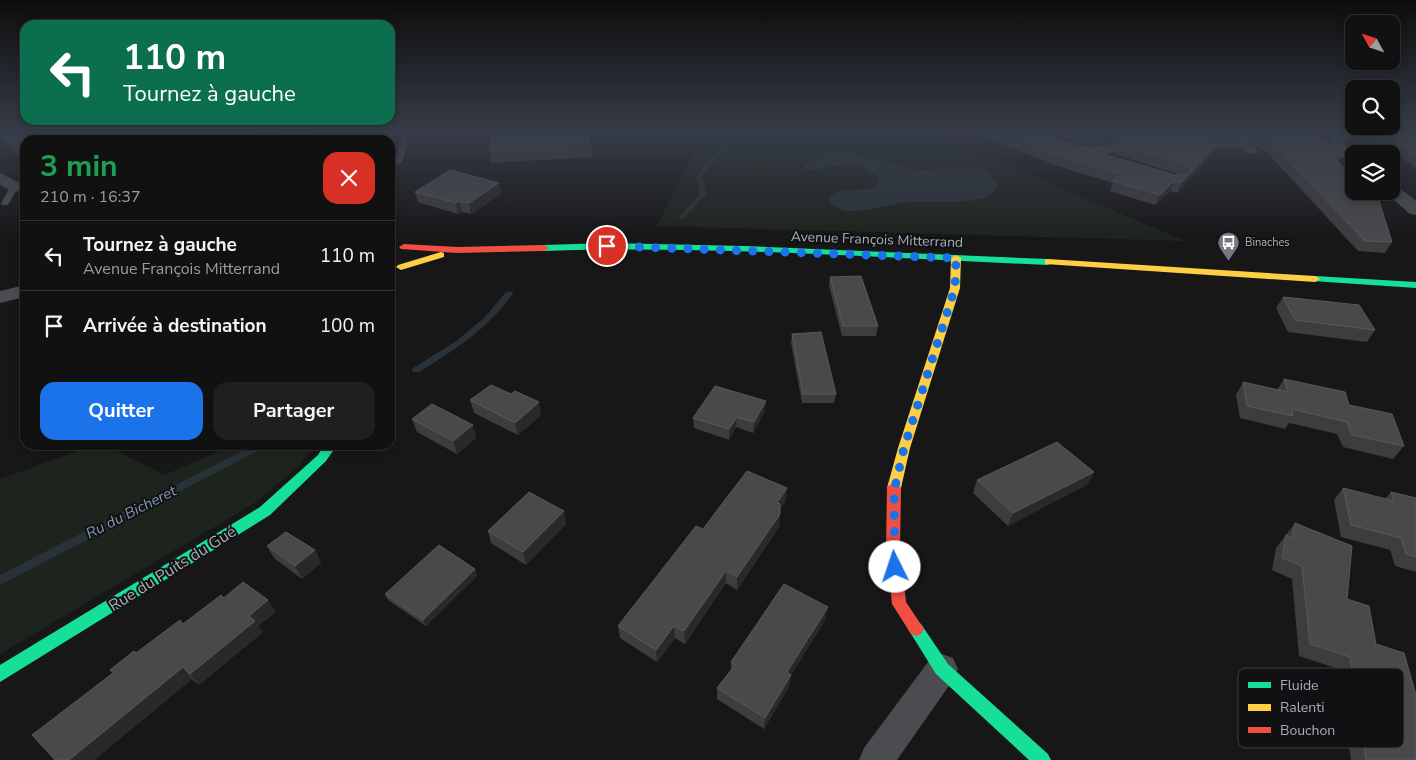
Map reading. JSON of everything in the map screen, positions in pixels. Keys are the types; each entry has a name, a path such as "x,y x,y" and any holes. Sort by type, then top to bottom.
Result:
{"main road":[{"name":"Avenue François Mitterrand","path":"401,267 408,256 400,244 457,250 650,246 956,258 1416,285"},
{"name":"Avenue François Mitterrand","path":"395,271 401,267 457,250"},
{"path":"956,258 955,288 904,448 894,491 893,548 899,604 942,669 1042,760"},
{"name":"Rue du Puits du Gué","path":"0,674 264,511 322,458 328,450"}],"street":[{"path":"0,178 20,186"},
{"path":"1400,197 1416,210"},
{"path":"0,297 20,293"},
{"path":"876,760 942,669"}],"lane":[{"path":"5,203 20,186"}],"shaded area":[{"path":"687,166 1010,166 1185,241 657,226"},
{"path":"804,166 832,166 806,171"},
{"path":"856,166 904,166 918,170 978,167 986,171 998,183 994,192 982,199 958,202 907,202 859,211 844,211 833,206 828,197 839,191 876,188 879,178 861,167"},
{"path":"80,450 114,450 165,475 221,450 310,450 297,468 253,504 0,654 0,479"}],"building":[{"path":"1095,166 1146,166 1175,175 1189,174 1191,169 1189,166 1197,166 1181,183 1174,181 1160,195 1113,181 1121,174"},
{"path":"1294,166 1343,166 1345,169 1345,200 1378,200 1392,242 1365,241"},
{"path":"450,170 499,183 469,203 459,201 456,203 415,192"},
{"path":"861,276 878,326 843,326 830,277"},
{"path":"1283,297 1359,305 1375,330 1295,320"},
{"path":"821,332 836,394 803,394 792,334"},
{"path":"1284,379 1345,392 1349,405 1392,414 1404,446 1352,435 1347,422 1292,409 1293,416 1247,406 1243,382 1288,392"},
{"path":"491,385 511,394 515,391 539,402 515,423 470,400"},
{"path":"715,386 766,401 754,422 737,417 729,429 693,418"},
{"path":"432,404 473,425 453,441 412,419"},
{"path":"1057,442 1094,472 1013,513 977,480"},
{"path":"747,471 787,488 777,503 780,504 780,514 737,577 726,571 684,631 674,626 656,650 618,626 696,526 703,529"},
{"path":"1343,488 1394,501 1391,492 1416,498 1416,557 1406,554 1401,538 1351,525"},
{"path":"529,492 564,511 523,552 488,531"},
{"path":"1295,523 1352,546 1347,599 1369,606 1376,644 1404,653 1416,695 1416,760 1366,760 1364,748 1404,748 1404,668 1352,668 1350,657 1310,644 1302,566 1282,558 1286,535 1292,538"},
{"path":"286,532 315,550 295,566 267,546"},
{"path":"439,545 475,569 423,620 385,594"},
{"path":"243,582 268,600 249,616 255,621 190,674 183,667 69,760 55,760 32,735 113,673 110,670 134,651 136,653 180,620 183,624 221,595 224,598"},
{"path":"784,584 828,607 787,672 791,675 765,718 717,688 735,665 731,662"}],"waterway":[{"name":"Ru du Bicheret","path":"681,218 703,194 699,177 707,166"},
{"name":"Ru du Bicheret","path":"416,370 458,344 487,320 509,294"},
{"name":"Ru du Bicheret","path":"0,580 252,450"}],"traffic: fast":[{"path":"544,248 607,246 744,249 1048,262"},
{"path":"1315,279 1416,285"},
{"path":"0,674 265,511 322,458 328,450"},
{"path":"916,629 942,669 1042,760"}],"traffic: slow":[{"path":"401,267 441,255"},
{"path":"894,488 904,448 955,288 956,258"},
{"path":"1048,262 1315,279"}],"traffic: jam":[{"path":"404,247 457,250 544,248"},
{"path":"894,488 893,548 899,604 916,629"}],"place":[{"name":"Binaches","path":"1229,261"}],"route":[{"path":"607,246 669,246 956,258 955,288 904,448 894,491 893,548 895,567"}]}
